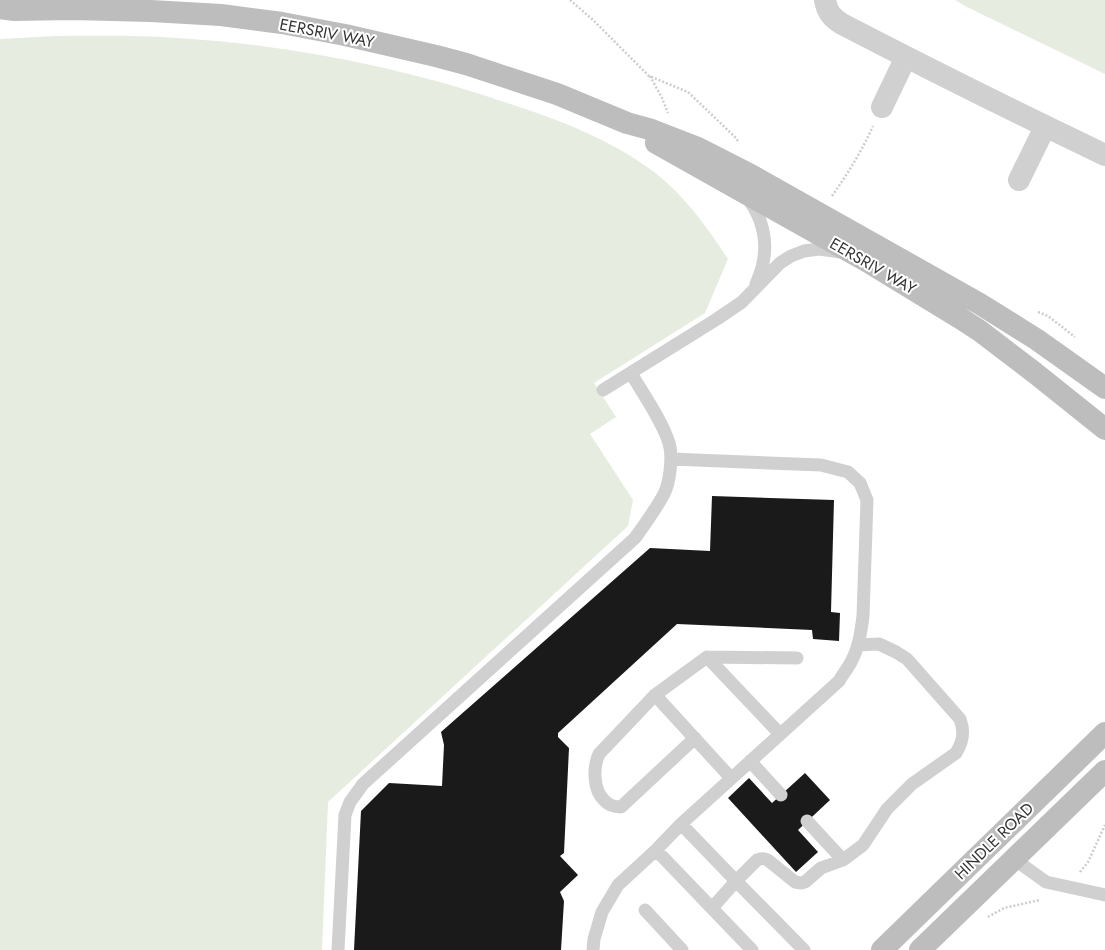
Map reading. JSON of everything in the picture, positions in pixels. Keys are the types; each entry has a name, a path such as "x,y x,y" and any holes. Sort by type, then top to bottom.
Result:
{"main road":[{"name":"EERSRIV WAY","path":"4,11 151,6 282,23 345,35 436,56 466,64 557,94 627,124 649,129 698,148 748,174 986,308 1036,338 1105,388"},
{"name":"EERSRIV WAY","path":"627,124 650,140 744,192 944,307 980,331 1105,429"},
{"name":"HINDLE ROAD","path":"882,950 1105,733"},
{"name":"HINDLE ROAD","path":"920,950 1105,771"}],"street":[{"path":"825,0 826,6 834,19 1045,127 1105,155"},
{"path":"882,107 906,57"},
{"path":"1019,180 1045,127"}],"lane":[{"path":"744,192 755,208 764,231 765,247 763,263 755,288"},
{"path":"603,390 742,302 780,263 791,256 804,251 819,249 853,254"},
{"path":"338,950 345,815 350,802 363,784 636,538 665,493 670,475 670,444 661,424 631,373"},
{"path":"604,950 594,945 602,912 618,885 656,850 681,824 839,681 852,661 861,633 867,500 860,483 848,472 821,465 671,459"},
{"path":"712,908 757,860 762,858 769,861 795,882 801,883 805,882 821,868 843,860 863,845 887,809 912,784 956,753 961,746 963,731 960,719 907,659 879,644 858,645"},
{"path":"707,657 780,734"},
{"path":"695,738 621,807 616,807 603,800 596,784 597,758 599,754 655,695 707,657 797,658"},
{"path":"655,695 731,778"},
{"path":"750,761 781,795"},
{"path":"807,821 843,860"},
{"path":"681,824 804,950"},
{"path":"656,850 752,950"},
{"path":"1014,859 1046,882 1105,895"},
{"path":"645,910 682,950"}],"path":[{"path":"570,0 592,19 649,76 665,105 668,112 668,119"},
{"path":"649,76 688,92 736,138 740,145"},
{"path":"830,200 859,155 882,107"}],"shaded area":[{"path":"955,0 1105,0 1105,74 965,6"},
{"path":"55,36 132,36 177,38 219,41 303,52 386,68 467,90 507,103 546,116 602,140 637,160 654,172 676,191 695,212 728,259 705,313 594,383 616,417 590,434 633,500 628,526 328,802 322,950 0,950 0,39"}],"building":[{"path":"712,496 834,500 831,612 840,613 839,641 813,639 812,630 677,624 558,733 558,737 569,748 564,853 560,856 578,875 560,892 564,901 561,950 354,950 361,811 389,783 442,786 444,745 441,732 650,548 710,551"},
{"path":"805,773 830,800 798,830 818,852 796,872 728,798 749,778 772,803"}]}
